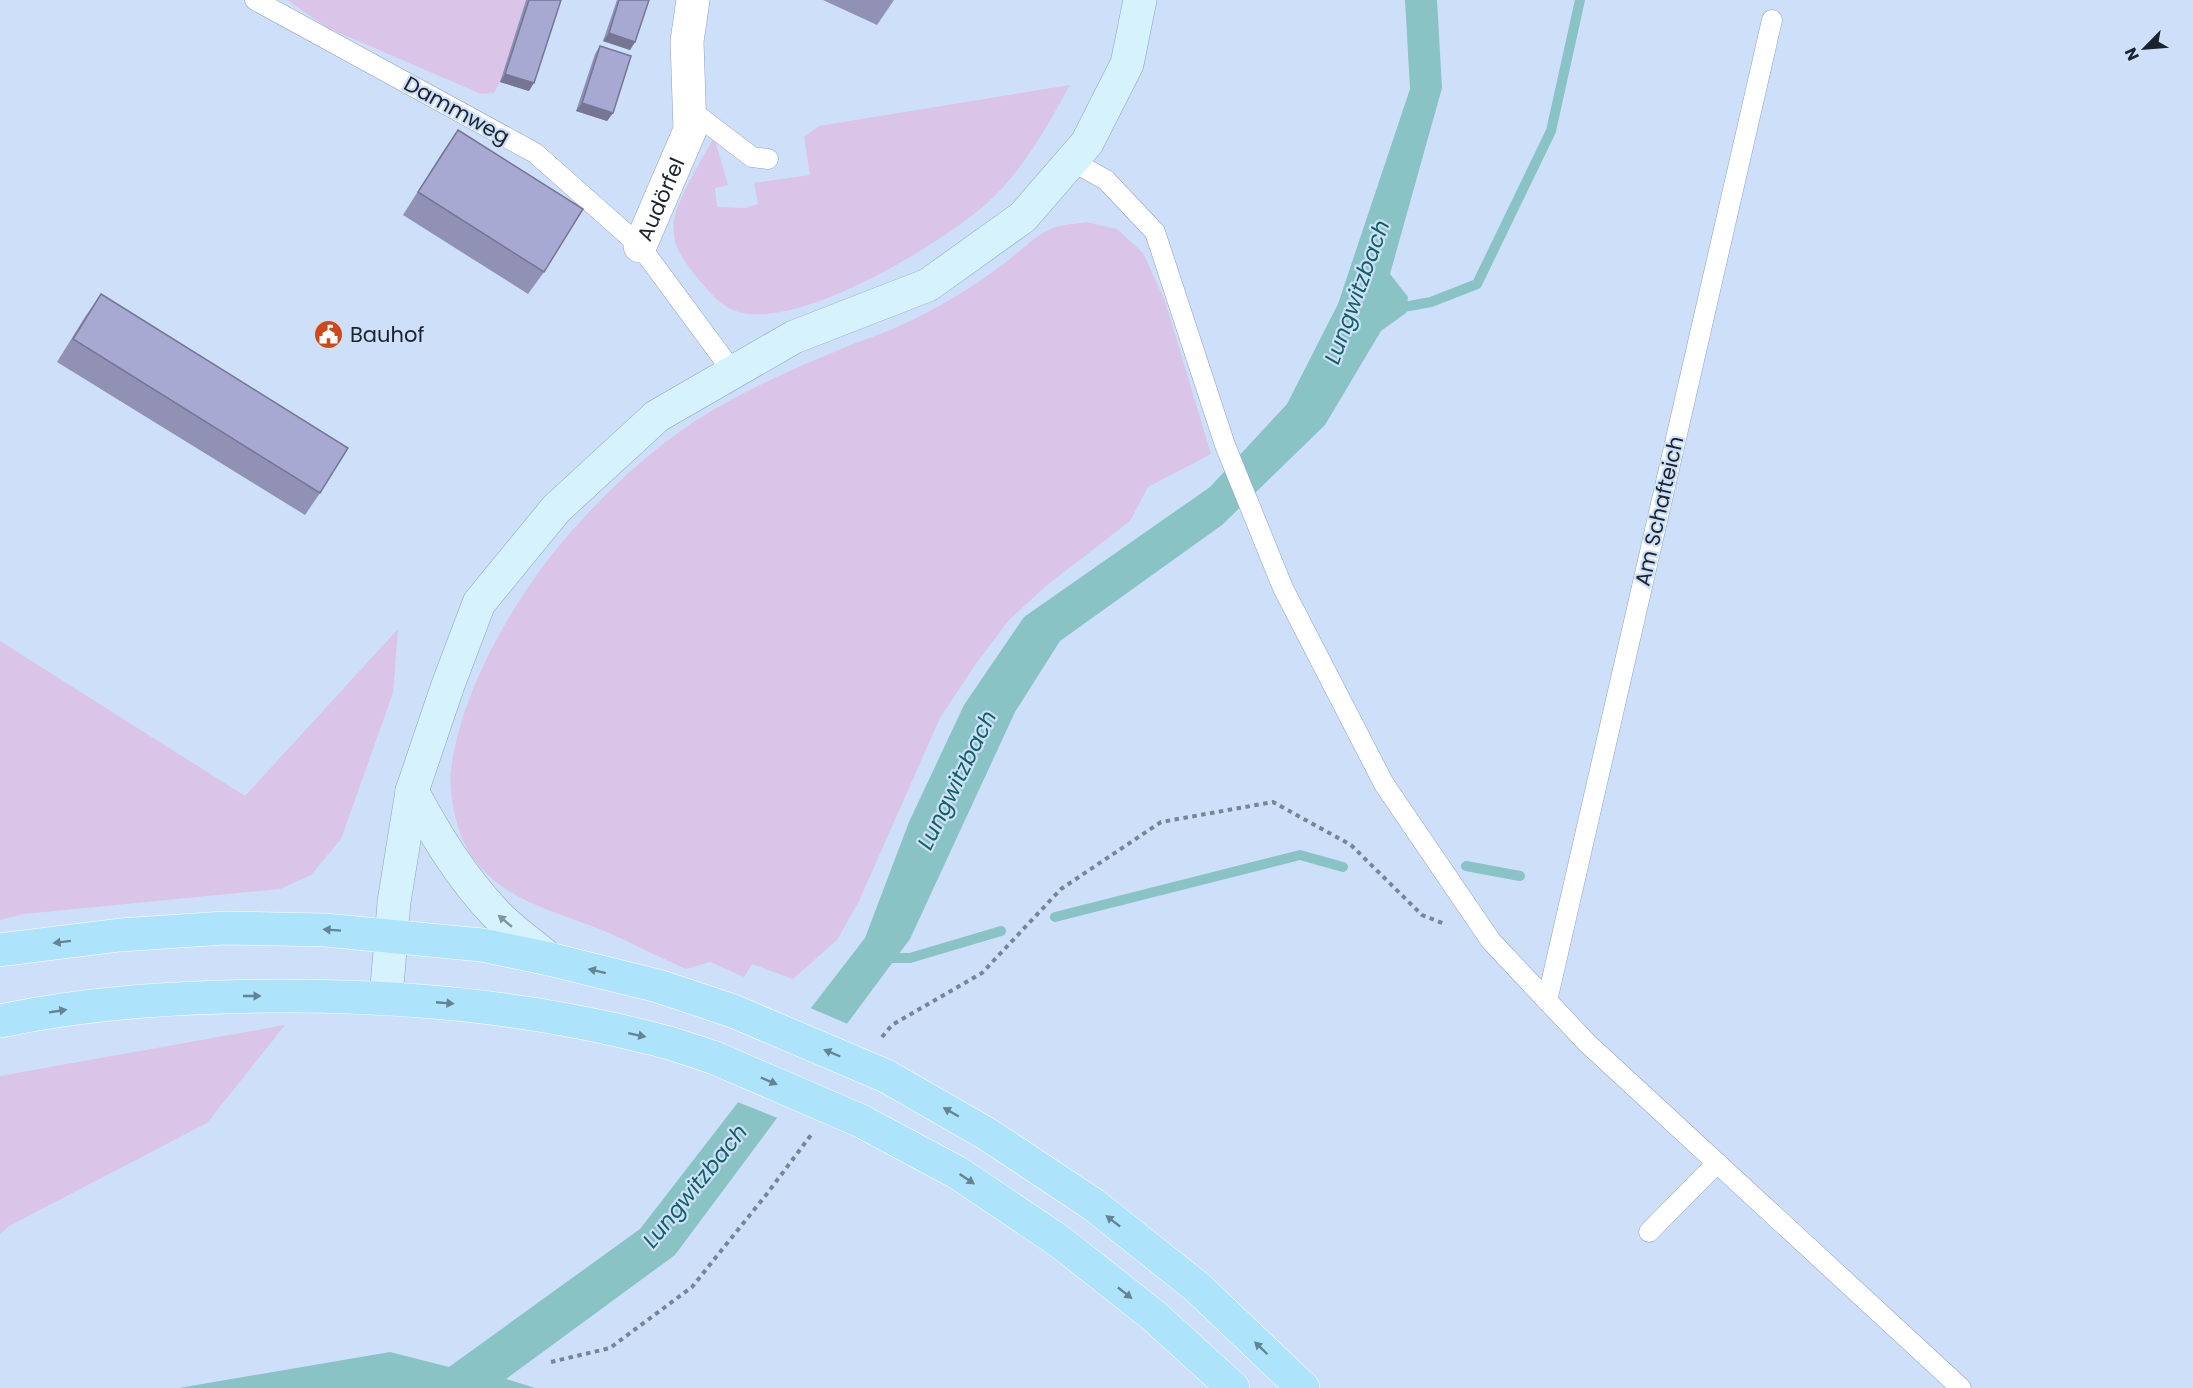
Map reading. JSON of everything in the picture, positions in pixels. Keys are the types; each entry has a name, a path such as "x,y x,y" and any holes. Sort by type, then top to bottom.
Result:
{"main road":[{"path":"386,998 390,936 412,791 479,603 556,509 657,416 794,337 928,285 1023,217 1087,143 1127,64 1140,0"},
{"path":"412,791 443,848 471,885 497,916 549,959"},
{"path":"0,950 120,935 225,927 325,930 482,945 658,986 733,1011 886,1076 987,1134 1094,1205 1197,1287 1303,1388"},
{"path":"0,1021 120,1002 224,996 386,998 464,1004 565,1019 652,1038 715,1058 861,1121 958,1173 1059,1241 1154,1316 1233,1388"}],"street":[{"name":"Audörfel","path":"640,246 690,130 687,41 693,0"}],"lane":[{"name":"Dammweg","path":"255,0 535,153 640,246"},
{"name":"Am Schafteich","path":"1547,1001 1772,21"},
{"path":"690,109 752,157 768,159"},
{"path":"1072,161 1106,180 1155,231 1224,445 1283,588 1384,784 1491,941 1587,1043 1961,1388"},
{"name":"Audörfel","path":"640,246 733,372"},
{"path":"1649,1232 1717,1163"}],"path":[{"path":"878,1044 892,1025 982,973 1061,890 1161,822 1273,802 1351,845 1422,915 1491,941"},
{"path":"551,1362 610,1348 692,1287 766,1195 815,1129"}],"shaded area":[{"path":"287,0 526,0 500,82 494,93 481,94 328,28"},
{"path":"1070,85 1023,163 986,204 965,221 902,262 828,298 792,310 759,314 733,310 719,301 706,288 677,247 674,219 677,209 714,137 728,185 715,188 717,207 745,208 758,204 754,183 810,175 804,137 819,126"},
{"path":"1086,222 1117,229 1143,253 1165,301 1211,454 1148,487 1130,521 1046,586 1009,620 975,665 940,718 859,901 837,940 793,979 752,964 744,977 710,962 686,969 608,933 543,908 510,892 495,881 469,852 457,824 450,779 457,739 466,707 494,644 530,584 570,533 643,460 709,412 780,376 902,325 935,308 966,290 1049,230"},
{"path":"398,629 393,693 341,839 311,875 280,889 24,914 0,920 0,641 245,796"},
{"path":"285,1025 207,1123 9,1226 0,1234 0,1076"}],"water":[{"name":"Lungwitzbach","path":"1405,0 1437,0 1442,88 1390,274 1408,297 1406,313 1381,331 1325,425 1222,525 1060,641 1015,712 910,939 675,1255 506,1379 535,1388 179,1388 390,1352 449,1367 640,1229 865,938 909,822 964,705 1024,617 1210,487 1287,404 1338,304 1410,89"}],"pier":[{"path":"808,1007 850,1025 780,1119 735,1101"}],"building":[{"path":"529,0 561,0 534,83 505,74"},
{"path":"619,0 649,0 635,42 609,33"},
{"path":"600,46 631,56 613,113 582,103"},
{"path":"458,130 583,209 544,272 418,192"},
{"path":"101,294 348,448 320,493 73,339"}],"waterway":[{"path":"1393,309 1431,302 1477,284 1551,131 1580,0"},
{"path":"1055,917 1300,855 1343,867"},
{"path":"1466,866 1520,876"},
{"path":"882,958 910,958 1001,931"}],"place":[{"name":"Bauhof","path":"329,334"}]}
